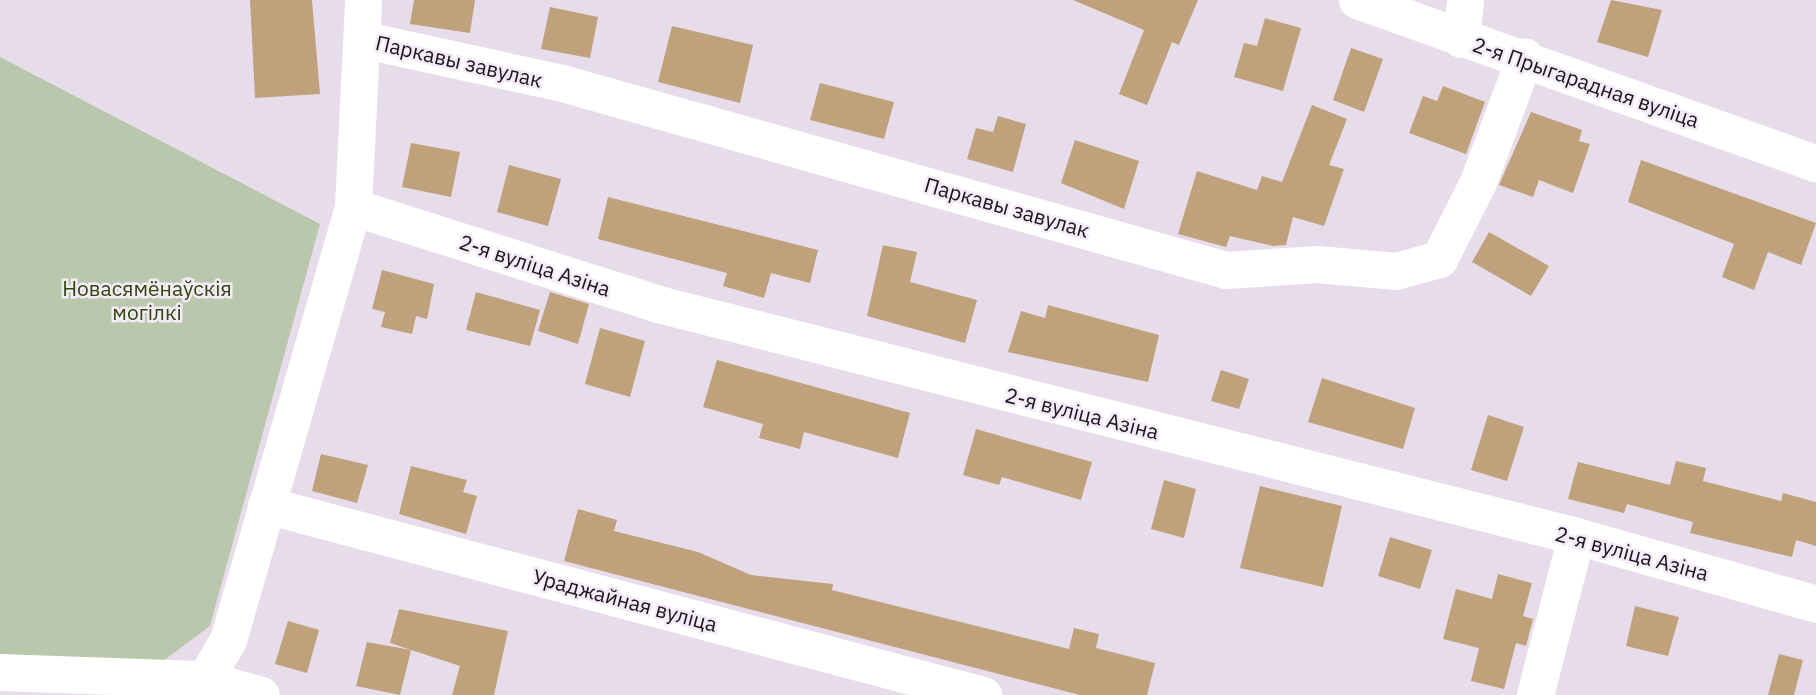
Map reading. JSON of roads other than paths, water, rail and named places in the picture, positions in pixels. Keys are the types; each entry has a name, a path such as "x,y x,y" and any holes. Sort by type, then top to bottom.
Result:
{"street":[{"path":"205,679 228,640 353,208 365,40 363,0"},
{"name":"2-я Прыгарадная вуліца","path":"1357,0 1461,38 1525,55 1816,163"},
{"path":"1461,38 1465,0"},
{"name":"Паркавы завулак","path":"365,40 562,83 1226,270 1317,264 1396,271 1439,259 1479,182 1525,55"},
{"name":"2-я вуліца Азіна","path":"353,208 658,304 1576,536 1816,604"},
{"name":"Ураджайная вуліца","path":"267,505 983,695"},
{"path":"1535,695 1576,536"},
{"path":"0,672 156,688 205,679 261,695"}],"park label":[{"name":"Новасямёнаўскія могілкі","path":"147,300"}]}
